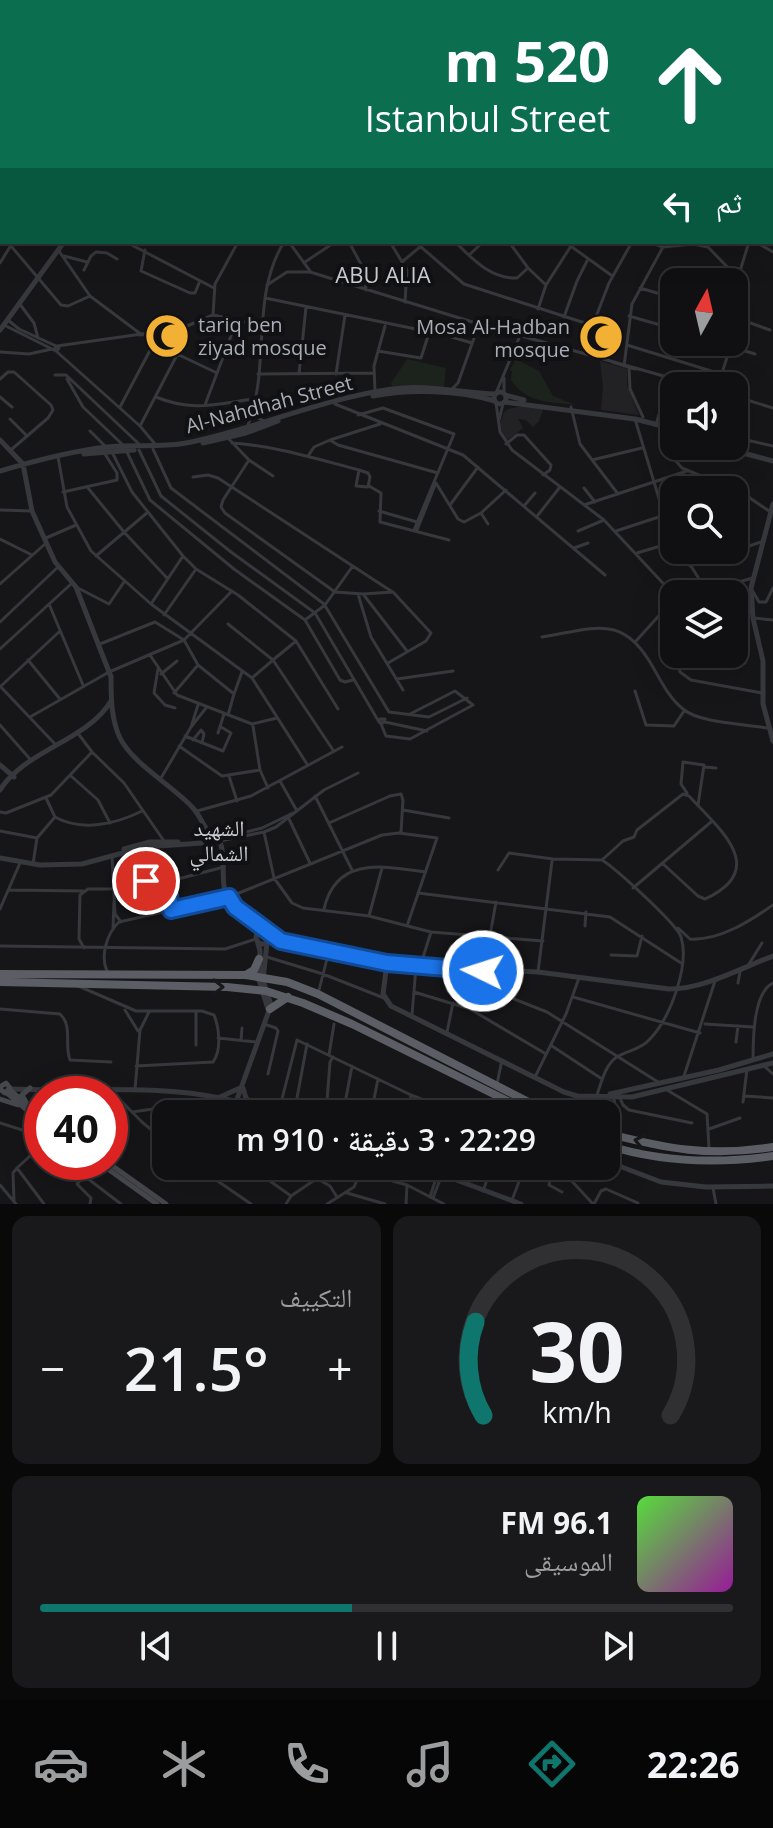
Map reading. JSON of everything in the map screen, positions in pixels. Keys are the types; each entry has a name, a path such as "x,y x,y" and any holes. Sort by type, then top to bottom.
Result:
{"highway":[{"path":"246,975 262,959"},
{"path":"262,959 266,984"},
{"path":"91,973 106,968 246,975 317,1005 337,1022"},
{"path":"0,974 91,973 174,980 75,984"},
{"path":"0,982 227,987 266,984 318,994 353,1014"},
{"path":"266,984 337,1022 504,1100"},
{"path":"266,984 309,994 525,1100"},
{"path":"269,1012 288,997"},
{"path":"620,1135 677,1150 709,1152 773,1147"},
{"path":"620,1148 657,1157 710,1162 773,1156"}],"main road":[{"path":"4,1089 24,1106"},
{"path":"4,1089 24,1106"},
{"path":"128,1177 166,1204"},
{"path":"123,1180 157,1204"}],"street":[{"path":"0,263 12,244 63,306 90,296"},
{"path":"4,325 37,278 60,253 63,244"},
{"path":"138,244 214,288"},
{"path":"213,315 214,288 237,244"},
{"path":"247,428 253,411 267,285 271,266 285,244"},
{"path":"288,244 310,272"},
{"path":"305,262 332,244"},
{"path":"350,244 364,270 366,290"},
{"path":"391,244 403,261 408,276 405,302"},
{"path":"403,261 424,244"},
{"path":"457,244 482,268 508,278 517,278 528,268"},
{"path":"469,255 481,244"},
{"path":"510,244 528,268 546,285"},
{"path":"568,244 612,276"},
{"path":"421,247 464,284 593,324 612,276 631,244"},
{"path":"625,365 629,316 640,288 664,245 702,244 717,254 731,273 736,274 740,271 748,244"},
{"path":"538,309 546,285 571,246"},
{"path":"145,250 141,271 190,293 195,293 200,282"},
{"path":"84,270 96,252 107,253 117,259"},
{"path":"60,253 87,262"},
{"path":"60,253 90,296 154,341 217,373"},
{"path":"564,317 588,259"},
{"path":"267,285 287,272 310,272 660,375"},
{"path":"640,288 660,294"},
{"path":"265,298 472,343"},
{"path":"19,303 34,323 38,338"},
{"path":"299,374 306,307"},
{"path":"0,352 29,354 145,334 187,326 213,315 262,326"},
{"path":"336,374 345,315"},
{"path":"629,316 660,325"},
{"path":"205,405 237,320"},
{"path":"748,323 770,330"},
{"path":"375,392 373,373 386,324"},
{"path":"451,390 458,383 479,324"},
{"path":"4,325 16,327 56,349 140,426 155,448 171,488 325,605 389,712"},
{"path":"4,325 56,349"},
{"path":"378,351 421,358 429,333"},
{"path":"520,336 504,374 500,398 498,423 506,444 604,520 660,580"},
{"path":"120,407 154,341"},
{"path":"627,345 715,372"},
{"path":"748,350 755,354"},
{"path":"626,352 624,358 630,389 643,417"},
{"path":"140,426 177,354"},
{"path":"0,379 8,372 14,372 53,408 52,414 12,449"},
{"path":"258,374 373,373"},
{"path":"500,398 504,374"},
{"path":"55,375 66,375 140,448 161,496 315,613 353,680 382,721 386,736 407,739 473,704 454,691 408,715"},
{"path":"66,375 83,407 125,448 152,502 234,569 305,620 340,680 353,680"},
{"path":"458,383 462,392"},
{"name":"Al-Nahdhah Street","path":"227,438 265,422 375,392 402,388 451,390 658,422"},
{"path":"74,395 81,389"},
{"name":"Al-Nahdhah Street","path":"3,470 107,450 155,448 227,438 335,404 376,396 412,392 500,398"},
{"path":"0,397 12,407"},
{"path":"156,397 183,406 254,399"},
{"path":"748,400 773,408"},
{"path":"335,404 450,449 478,467 605,575"},
{"path":"358,415 383,408 455,436 416,530"},
{"path":"571,409 578,440 618,494"},
{"name":"Al-Nahdhah Street","path":"571,409 643,417 658,422"},
{"path":"253,411 260,421 265,422"},
{"path":"660,415 658,422 675,460 687,471 699,476"},
{"path":"10,419 27,436"},
{"path":"635,419 660,503"},
{"path":"308,456 314,447 382,423"},
{"path":"90,431 107,450 132,492 183,556 196,569 232,591 296,641 338,709"},
{"path":"506,444 517,435 524,435 551,465 543,475"},
{"path":"227,438 359,470 369,474 369,486"},
{"path":"227,438 249,460 273,476"},
{"path":"0,440 12,449 22,465 32,511 45,541 58,567 74,585 100,644 110,674 116,726"},
{"path":"330,440 437,478 462,522 481,513 506,490"},
{"path":"748,440 773,446"},
{"path":"592,460 642,448"},
{"path":"63,492 115,481 117,478 107,450"},
{"path":"748,452 773,459"},
{"path":"748,453 773,459"},
{"path":"58,458 63,492 76,525 96,556 164,615 252,678 307,764"},
{"path":"249,460 221,504 225,513 335,592 393,592"},
{"path":"450,505 478,467"},
{"path":"359,470 356,486 369,486 381,493 379,519 383,523 449,540"},
{"path":"584,505 687,471"},
{"path":"193,477 213,476 393,592 431,635 388,663"},
{"path":"537,516 560,487"},
{"path":"88,488 167,578"},
{"path":"584,488 595,502"},
{"path":"132,492 146,494"},
{"path":"524,506 535,493"},
{"path":"748,499 771,513"},
{"path":"416,530 427,501"},
{"path":"773,504 751,588 753,615 763,661 762,693 773,741"},
{"path":"0,510 32,511"},
{"path":"96,556 148,511"},
{"path":"379,511 417,522"},
{"path":"481,513 488,524"},
{"path":"616,531 660,516"},
{"path":"578,531 604,520"},
{"path":"0,584 45,541 76,525"},
{"path":"0,539 32,555"},
{"path":"748,546 764,539 773,541"},
{"path":"0,547 5,542"},
{"path":"574,548 588,543"},
{"path":"637,553 660,546"},
{"path":"151,604 183,556"},
{"path":"696,564 690,566 699,580"},
{"path":"305,620 325,605 352,565"},
{"path":"0,622 58,567"},
{"path":"164,615 196,569"},
{"path":"745,580 753,578"},
{"path":"74,585 109,604 124,582"},
{"path":"0,649 74,585"},
{"path":"751,588 759,602 763,603 773,588"},
{"path":"30,717 83,685 184,640 232,591"},
{"path":"360,594 408,651"},
{"path":"360,594 371,637 403,690"},
{"path":"49,604 83,685"},
{"path":"636,641 660,615"},
{"path":"748,615 773,620"},
{"path":"100,644 153,622 159,623 184,640 198,665 234,694"},
{"path":"228,624 273,660 333,750"},
{"path":"542,637 613,629 636,641 669,694 684,711 699,717 769,728"},
{"path":"56,746 0,686 60,631"},
{"path":"252,678 296,641"},
{"path":"150,655 174,693 198,705 252,724 277,718"},
{"path":"28,660 60,699"},
{"path":"175,708 165,705 155,695 160,672 177,661"},
{"path":"174,693 198,665"},
{"path":"679,668 691,680 762,693"},
{"path":"218,733 242,671"},
{"path":"397,679 453,671"},
{"path":"635,691 646,725 674,726 684,711"},
{"path":"389,712 429,717 467,698"},
{"path":"1,789 33,761 113,704"},
{"path":"191,727 198,705"},
{"path":"161,778 185,736 206,708"},
{"path":"382,721 389,712"},
{"path":"100,714 109,715 126,747 196,811 217,841 224,867 225,894 235,907 281,941"},
{"path":"382,721 427,731"},
{"path":"252,724 260,770 268,788"},
{"path":"0,725 33,761"},
{"path":"185,736 224,750 231,733 221,727"},
{"path":"193,740 198,731 203,731 202,744"},
{"path":"77,732 92,752 124,783 164,844"},
{"path":"179,746 218,774 229,776 260,770"},
{"path":"196,811 237,801 268,788 342,747"},
{"path":"0,812 46,798 92,752"},
{"path":"662,863 702,898 709,898 734,876 738,859 732,844 681,784 683,762 716,768"},
{"path":"1,766 13,777"},
{"path":"698,805 705,767"},
{"path":"0,858 33,864 78,864 164,844 217,841 264,832 289,819 315,796 358,773"},
{"path":"71,776 98,800 110,823"},
{"path":"229,776 237,801"},
{"path":"280,781 297,811"},
{"path":"329,823 398,794 402,795 401,833"},
{"path":"602,860 623,841 634,837 637,830 679,795 687,794"},
{"path":"315,796 352,870"},
{"path":"46,798 55,817 78,825 110,823 144,810"},
{"path":"403,810 449,818"},
{"path":"217,841 251,832 297,811"},
{"path":"33,864 37,838 55,817"},
{"path":"289,819 310,864"},
{"path":"633,888 711,822"},
{"path":"0,831 37,838"},
{"path":"150,842 157,831"},
{"path":"264,832 274,878 297,905 308,910 324,909 369,916 431,932 543,941"},
{"path":"113,929 121,922 229,897 382,835 401,833 437,838 407,926"},
{"path":"112,858 150,842 164,844"},
{"path":"498,870 509,853 553,859 602,860 690,939 736,928 773,905"},
{"path":"106,968 105,948 113,929 112,858"},
{"path":"538,972 553,859"},
{"path":"0,909 20,863"},
{"path":"114,883 167,881 224,867"},
{"path":"324,909 333,884 352,870 382,868 425,872"},
{"path":"369,916 382,868"},
{"path":"167,881 171,910"},
{"path":"9,890 114,889"},
{"path":"74,948 79,939 79,898 83,891"},
{"path":"418,893 586,912 617,920 681,963"},
{"path":"114,901 116,916 121,922"},
{"path":"470,1009 481,986 496,902"},
{"path":"585,926 586,912"},
{"path":"238,1100 269,1012 271,998 253,921"},
{"path":"597,1095 617,1056 644,1044 662,1021 677,989 683,945 677,929"},
{"path":"0,946 225,949 256,938 261,930 268,932"},
{"path":"262,959 268,932"},
{"path":"412,1016 418,967 431,932"},
{"path":"611,955 637,956 642,936"},
{"path":"256,938 261,944 281,941 418,967 538,972 677,989 773,956"},
{"path":"79,939 84,948"},
{"path":"748,965 762,943"},
{"path":"318,994 329,951"},
{"path":"262,959 323,974 384,998 391,1006 572,1095 620,1097 773,1063"},
{"path":"384,998 387,963"},
{"path":"738,983 741,968"},
{"path":"535,1077 579,978"},
{"path":"684,1076 716,978"},
{"path":"754,1061 753,1027 765,989 773,983"},
{"path":"75,984 123,1007 149,1012 214,1015 217,1057 211,1063 136,1066"},
{"path":"106,997 103,992 107,985"},
{"path":"481,986 533,1006 561,1021 658,1082"},
{"path":"414,992 470,1009 546,1054"},
{"path":"573,997 700,1033"},
{"path":"447,1032 453,1003"},
{"path":"123,1007 139,1034"},
{"path":"0,1009 60,1014 68,1024 67,1056 70,1060 111,1062"},
{"path":"135,1090 139,1034 149,1012"},
{"path":"196,1012 196,1045"},
{"path":"327,1100 337,1022"},
{"path":"703,1023 753,1027"},
{"path":"264,1024 278,1031 268,1074"},
{"path":"736,1042 738,1026"},
{"path":"241,1040 242,1028"},
{"path":"218,1038 257,1042"},
{"path":"285,1100 282,1099 295,1041 299,1040 424,1100"},
{"path":"297,1100 307,1044"},
{"path":"551,1045 602,1081 612,1100"},
{"path":"609,1095 754,1061 773,1052"},
{"path":"497,1085 502,1060"},
{"path":"346,1100 352,1066"},
{"path":"764,1066 773,1074"},
{"path":"743,1102 747,1069"},
{"path":"374,1100 378,1079"},
{"path":"217,1098 243,1086"},
{"path":"243,1086 248,1100"},
{"path":"4,1089 24,1088"},
{"path":"664,1088 706,1113 709,1152"},
{"path":"128,1090 227,1100"},
{"path":"410,1100 411,1095"},
{"path":"744,1096 773,1098"},
{"path":"620,1097 629,1110 692,1123"},
{"path":"128,1108 152,1130"},
{"path":"132,1112 152,1108"},
{"path":"709,1129 740,1118"},
{"path":"0,1123 24,1131"},
{"path":"15,1203 13,1173 24,1162"},
{"path":"620,1166 661,1182 713,1187 773,1186"},
{"path":"17,1168 44,1204"},
{"path":"80,1180 77,1184 92,1199 90,1204"},
{"path":"89,1180 121,1204"},
{"path":"218,1180 251,1204"},
{"path":"269,1180 291,1196"},
{"path":"286,1204 291,1196 315,1180"},
{"path":"318,1180 330,1186 337,1197"},
{"path":"327,1204 347,1193 358,1180"},
{"path":"391,1180 444,1204"},
{"path":"432,1197 437,1180"},
{"path":"458,1180 521,1204"},
{"path":"483,1191 487,1180"},
{"path":"512,1201 520,1180"},
{"path":"551,1180 549,1185 562,1192"},
{"path":"569,1180 594,1204 604,1189 638,1203"},
{"path":"0,1185 15,1203"},
{"path":"406,1204 407,1185"},
{"path":"713,1187 716,1204"},
{"path":"347,1193 385,1204"}],"shaded area":[{"path":"517,356 518,360 539,371 553,396 575,405 539,400 517,388 511,380 510,370"},
{"path":"407,359 446,368 444,387 392,386"},
{"path":"600,361 627,369 627,385 639,415 601,410 603,386"},
{"path":"522,406 543,409 539,421 533,427 526,420 518,419 523,428 506,441 499,427 504,412"}],"place":[{"name":"tariq ben ziyad mosque","path":"167,336"},
{"name":"Mosa Al-Hadban mosque","path":"601,337"}],"district":[{"name":"ABU ALIA","path":"383,274"},
{"name":"الشهيد الشمالي","path":"219,840"}],"route":[{"path":"146,881 167,881 171,910 229,897 235,907 281,941 387,963 483,971"}]}
